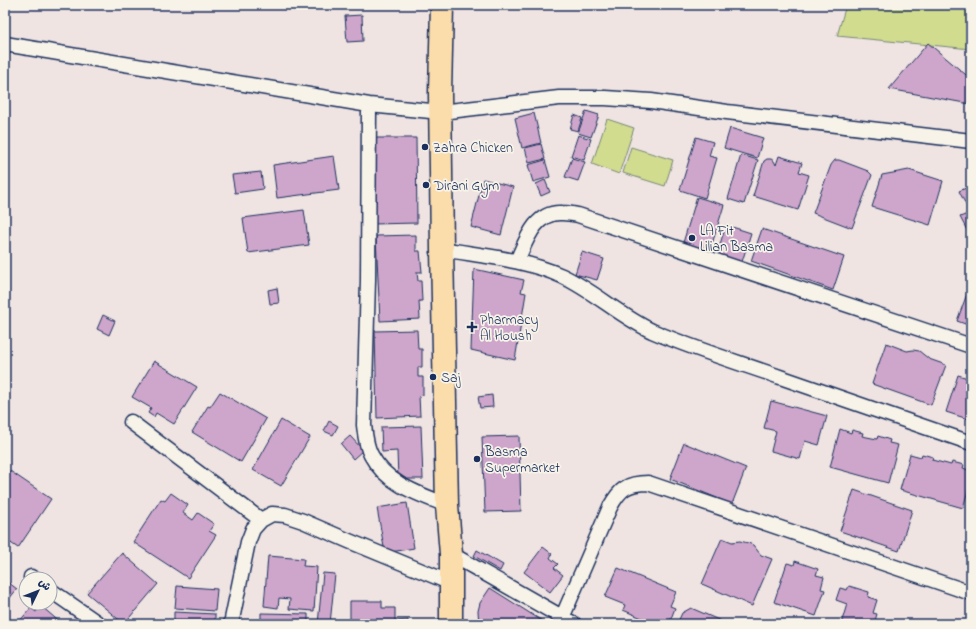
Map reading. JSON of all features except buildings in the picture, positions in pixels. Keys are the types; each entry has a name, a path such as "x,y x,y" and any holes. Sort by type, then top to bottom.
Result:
{"main road":[{"path":"442,5 440,112 442,250 447,505 451,554 451,624"}],"street":[{"path":"5,44 370,105 440,112 559,98 605,98 651,101 727,112 971,141"},
{"path":"370,105 368,280 364,424 367,442 371,455 389,477 405,488 447,505"},
{"path":"517,262 532,229 540,220 549,214 562,212 578,215 971,346"},
{"path":"442,250 517,262 541,268 563,277 652,330 719,356 971,443"},
{"path":"131,422 261,520"},
{"path":"451,554 568,621 610,507 624,488 636,483 648,483 971,593"},
{"path":"231,624 248,542 253,529 261,520 272,514 284,515 303,521 451,583"},
{"path":"58,596 99,624"}],"green space":[{"path":"846,5 971,5 971,49 837,36"},
{"path":"607,119 634,128 619,174 592,164"},
{"path":"631,147 673,160 665,186 623,173"}],"place":[{"name":"Zahra Chicken","path":"425,147"},
{"name":"Dirani Gym","path":"426,185"},
{"name":"LA Fit Lilian Basma","path":"692,238"},
{"name":"Pharmacy Al Housh","path":"472,327"},
{"name":"Saj","path":"433,377"},
{"name":"Basma Supermarket","path":"477,459"}]}
